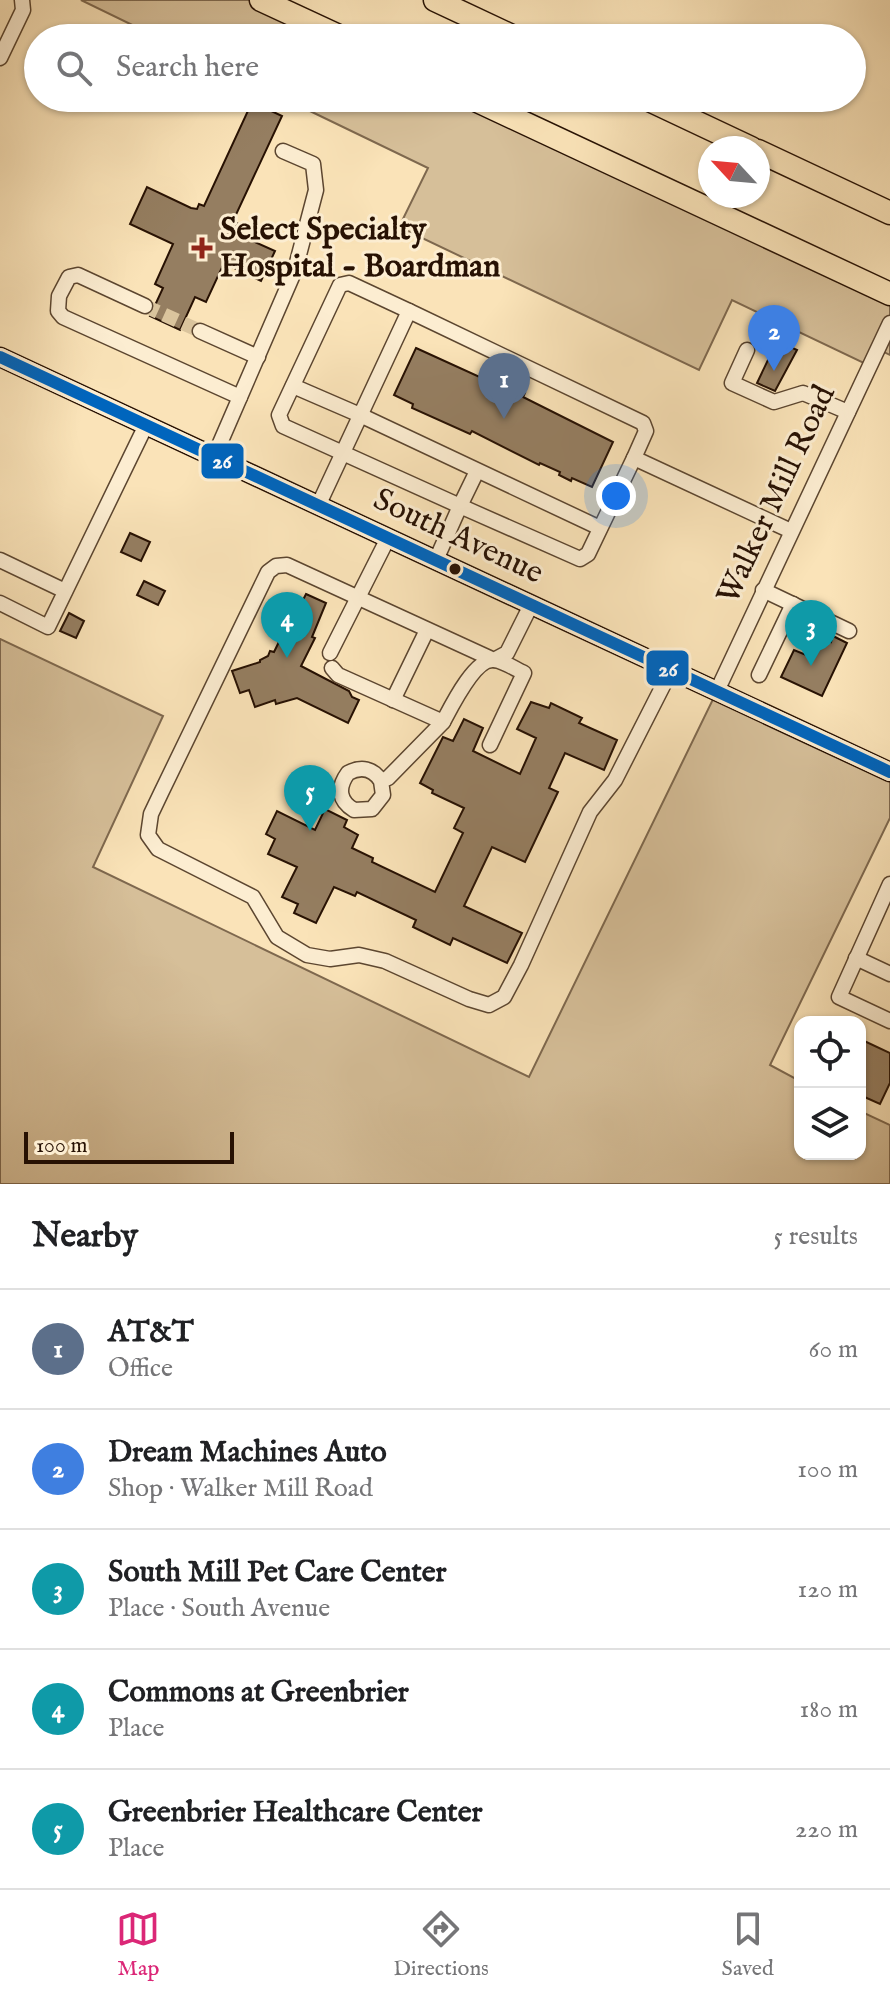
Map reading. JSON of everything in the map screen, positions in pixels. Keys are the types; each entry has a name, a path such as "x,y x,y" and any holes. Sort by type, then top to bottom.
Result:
{"highway":[{"path":"261,0 313,24"},
{"path":"435,0 486,24"},
{"path":"501,112 890,294"},
{"path":"675,112 726,136"},
{"path":"770,157 890,213"}],"main road":[{"name":"South Avenue","path":"0,357 890,772"}],"street":[{"path":"0,58 23,10 22,0"},
{"path":"214,457 295,270 316,190 313,164 283,151"},
{"path":"145,306 78,275 69,277 59,296 58,311 63,317 240,397"},
{"path":"349,283 643,423 646,431 588,554 580,559 283,426 279,415 293,386 340,285 349,283"},
{"path":"318,506 409,311"},
{"name":"Walker Mill Road","path":"717,691 890,323"},
{"path":"200,331 258,357"},
{"path":"747,350 732,383 774,402 803,393 848,412"},
{"path":"293,386 600,528"},
{"path":"0,603 48,627 146,425"},
{"path":"634,458 791,531"},
{"path":"436,560 477,471"},
{"path":"388,538 357,598 331,660 338,675 443,722"},
{"path":"0,560 65,591"},
{"path":"490,745 524,673 287,565 276,566 268,572 151,814 148,835 158,849 253,897 277,937 307,955 330,959 359,955 385,961 489,1005 504,997 590,812 615,780 671,670"},
{"path":"763,590 849,631"},
{"path":"759,675 793,604"},
{"path":"381,781 398,770 443,722 459,693 482,663 507,653 531,605"},
{"path":"393,700 427,630"},
{"path":"890,884 839,997 890,1021"},
{"path":"856,958 890,974"}],"shaded area":[{"path":"81,0 261,0 313,24 130,24"},
{"path":"312,112 501,112 698,204 698,208 706,208 890,294 890,355 878,349 870,366 732,300 699,370 399,227 428,168"},
{"path":"0,639 163,716 93,867 529,1077 717,691 890,772 890,818 770,1065 794,1078 794,1160 866,1160 866,1114 890,1125 890,1184 0,1184"}],"building":[{"path":"247,112 273,112 282,116 233,221 237,223 235,227 240,229 237,234 275,251 261,281 224,263 206,302 195,297 180,330 150,316 163,288 155,284 173,244 130,224 147,187 191,208 197,209 199,204 204,206"},
{"path":"777,341 797,350 775,391 757,383"},
{"path":"416,348 508,390 510,386 525,393 523,397 613,442 592,487 572,478 571,481 559,475 560,472 539,465 472,431 470,434 412,408 413,404 394,395"},
{"path":"130,533 150,542 141,561 121,552"},
{"path":"144,581 165,591 158,605 137,595"},
{"path":"306,594 326,603 312,637 315,638 301,666 349,691 352,697 359,700 348,723 297,698 276,704 275,700 255,707 249,690 240,693 232,671 260,662 270,651 274,652 297,605"},
{"path":"69,613 84,621 76,638 60,631"},
{"path":"815,634 831,642 833,636 847,643 822,696 781,677 794,650 806,655"},
{"path":"531,702 549,708 551,703 582,718 579,723 617,740 604,770 565,753 549,788 558,792 525,862 492,847 464,906 522,933 507,963 453,938 450,945 413,927 416,920 357,892 355,896 334,887 316,923 294,913 298,904 282,897 297,867 268,854 275,839 266,834 277,811 315,830 325,809 347,820 344,827 358,835 352,848 373,858 372,862 435,892 463,833 454,828 464,808 432,793 433,790 420,783 443,737 453,741 464,719 483,728 473,751 520,774 536,738 517,729"},
{"path":"866,1042 890,1053 890,1083 880,1104 866,1098"}],"tunnel":[{"path":"145,306 200,331"}],"transit line":[{"name":"26","path":"0,357 890,772"}],"place":[{"name":"Select Specialty Hospital - Boardman","path":"202,248"},
{"name":"Dream Machines Auto","path":"774,371"},
{"name":"AT&T","path":"504,419"},
{"name":"Commons at Greenbrier","path":"287,658"},
{"name":"South Mill Pet Care Center","path":"811,666"},
{"name":"Greenbrier Healthcare Center","path":"310,831"}]}
